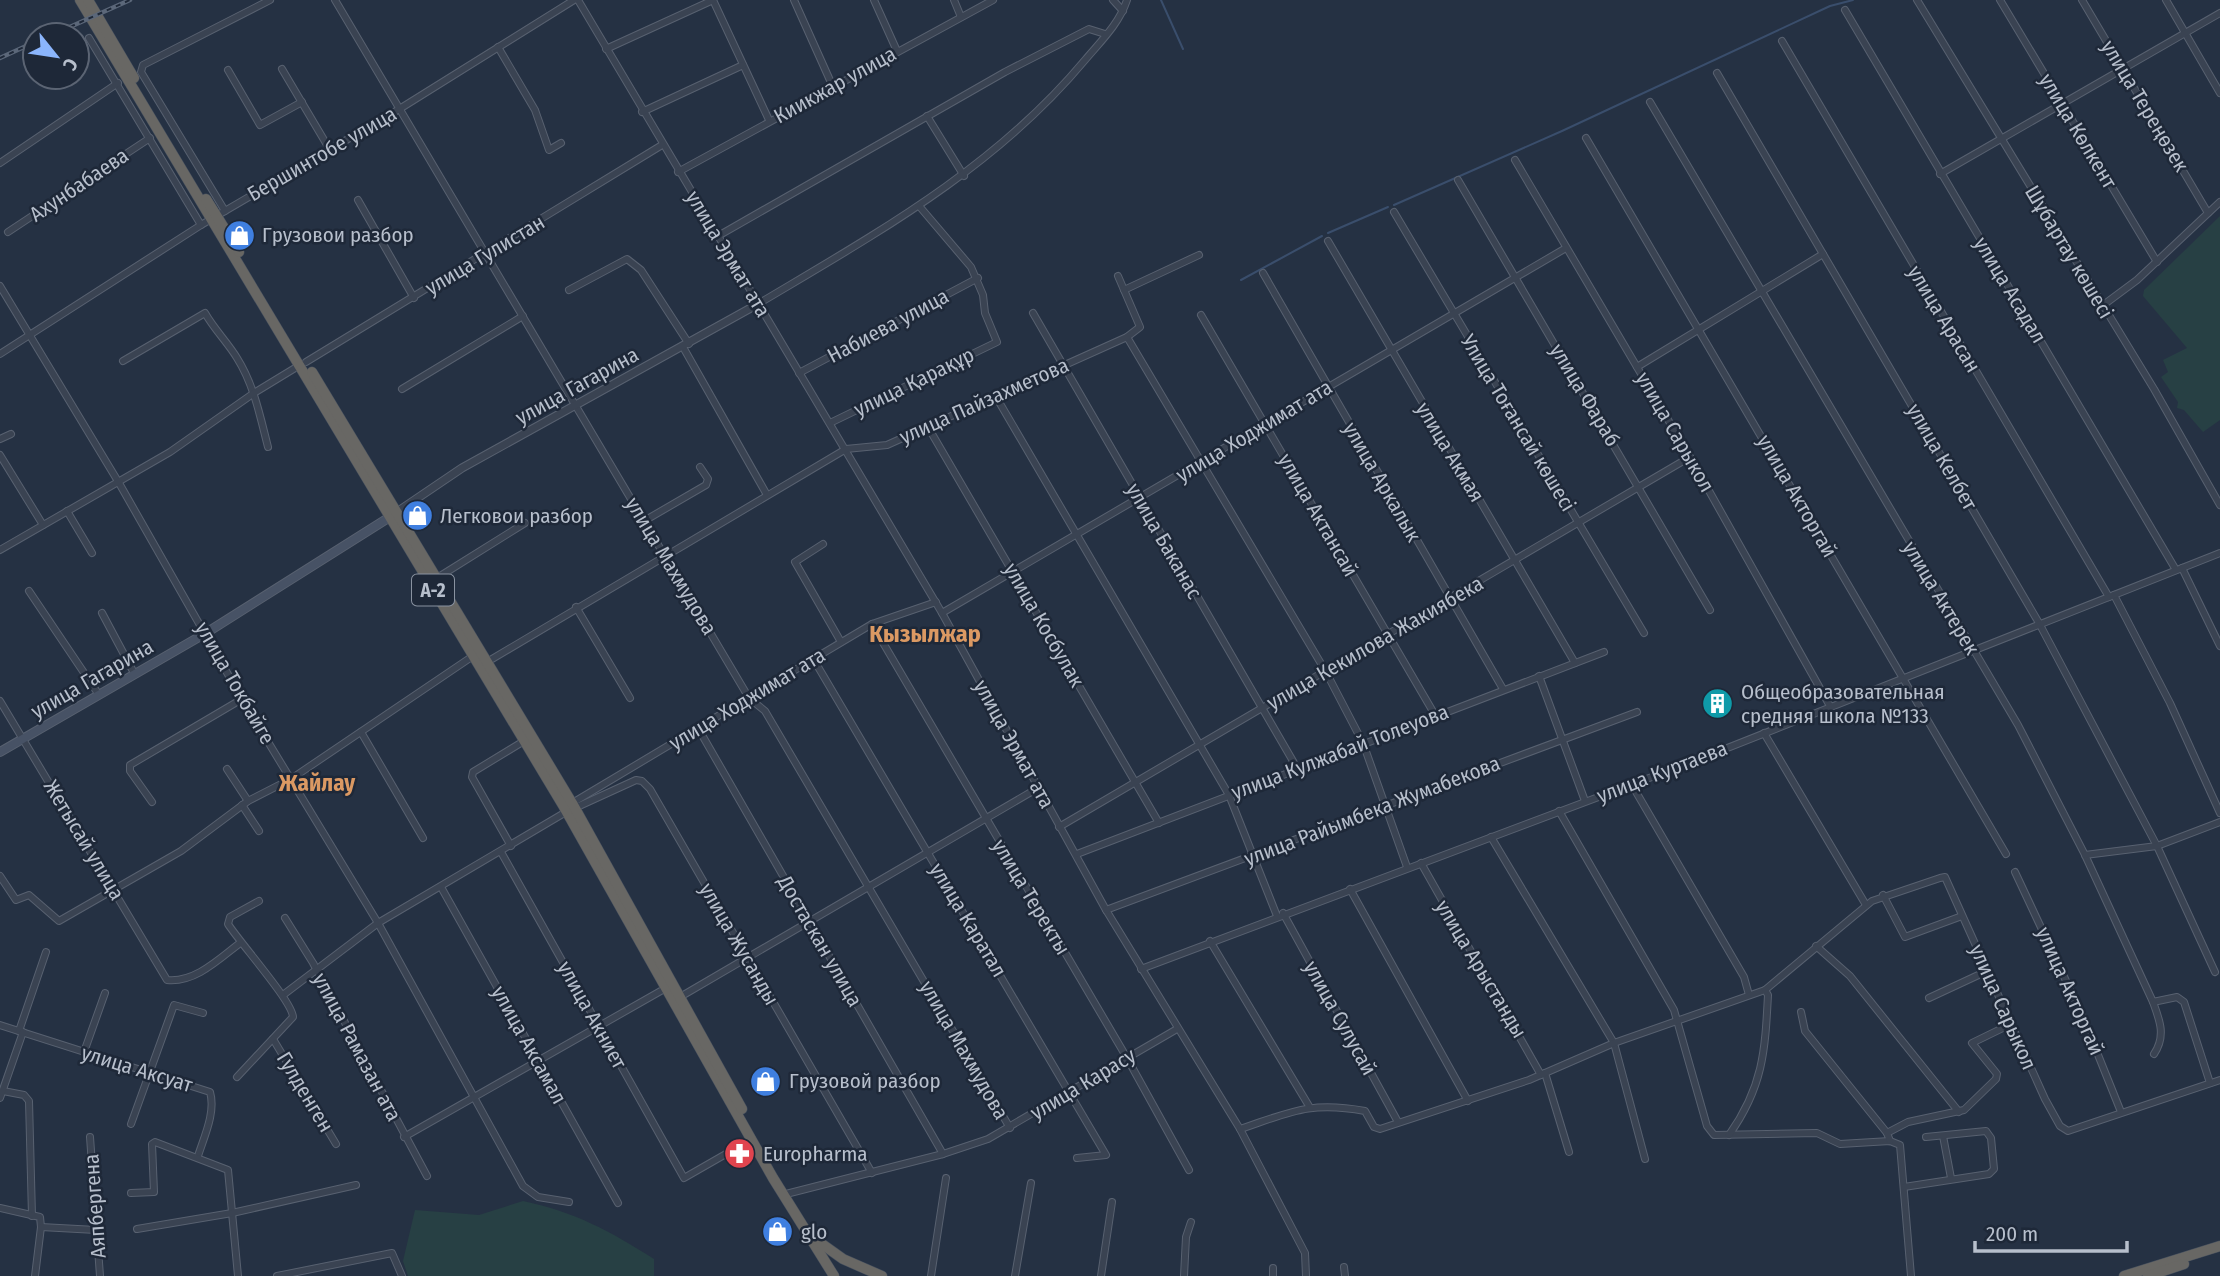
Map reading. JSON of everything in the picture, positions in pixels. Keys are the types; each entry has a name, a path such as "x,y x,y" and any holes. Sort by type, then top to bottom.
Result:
{"highway":[{"name":"A-2","path":"80,0 303,364 524,741 569,807 666,988 769,1165"},
{"name":"A-2","path":"89,0 214,218"},
{"name":"A-2","path":"393,515 436,578 487,662 680,998 779,1184 834,1276"},
{"path":"812,1237 826,1276"},
{"path":"812,1237 843,1259 882,1276"},
{"path":"2124,1276 2220,1246"},
{"path":"2148,1276 2220,1253"}],"main road":[{"name":"улица Гагарина","path":"0,752 206,633 393,515"}],"street":[{"path":"214,218 141,72 144,65 270,0"},
{"name":"улица Махмудова","path":"335,0 749,698 765,711 1010,1128"},
{"name":"Бершинтобе улица","path":"0,354 214,218 401,108 576,0"},
{"name":"улица Эрмат ата","path":"576,0 936,602 1106,910 1240,1129 1305,1253 1306,1276"},
{"path":"606,48 713,0 769,120"},
{"path":"794,0 832,87"},
{"path":"874,0 897,51"},
{"path":"954,0 961,17"},
{"name":"Киикжар улица","path":"678,172 993,0"},
{"path":"1113,0 1123,11"},
{"name":"улица Гагарина","path":"393,515 461,468 577,407 758,304 920,207 964,176 1062,87 1105,34 1119,22 1128,0"},
{"name":"Шұбартау көшесі","path":"1917,0 2220,505"},
{"name":"улица Көлкент","path":"2000,0 2157,262"},
{"name":"улица Тереңөзек","path":"2082,0 2208,213"},
{"path":"2166,0 2220,93"},
{"name":"улица Асадал","path":"1845,10 1940,174 2179,569 2220,646"},
{"path":"1940,174 2220,13"},
{"path":"718,236 926,116 1089,29 1105,34"},
{"path":"91,41 150,138 214,218"},
{"name":"улица Арасан","path":"1782,41 2111,596 2170,703 2220,813"},
{"path":"498,47 535,110 549,150 561,143"},
{"path":"642,112 743,65"},
{"path":"282,69 330,149"},
{"path":"228,70 260,125 302,102"},
{"name":"улица Келбет","path":"1717,73 2039,623 2157,846 2215,972"},
{"path":"0,163 118,83"},
{"name":"улица Актерек","path":"1650,102 1971,650 2018,725 2085,855 2153,1002 2161,1026 2161,1042 2154,1054"},
{"path":"926,116 964,176"},
{"name":"Ахунбабаева","path":"8,232 150,138"},
{"name":"улица Акторгай","path":"1586,138 2006,854"},
{"name":"улица Гулистан","path":"0,550 170,452 254,393 487,254 662,145"},
{"name":"улица Сарыкол","path":"1515,160 1690,457 1830,706"},
{"name":"улица Фараб","path":"1458,180 1710,610"},
{"path":"358,200 414,298"},
{"path":"2102,306 2157,262 2220,202"},
{"path":"920,207 942,229 978,278"},
{"name":"Улица Тоғансай көшесі","path":"1394,212 1644,633"},
{"name":"улица Акмая","path":"1328,241 1574,663"},
{"name":"улица Ходжимат ата","path":"942,613 1566,248"},
{"path":"1637,367 1823,254"},
{"path":"1124,290 1199,255"},
{"path":"569,290 627,259 641,270 686,345 767,495"},
{"name":"улица Аркалык","path":"1263,273 1503,689"},
{"path":"1118,276 1140,327 1127,337 1326,672 1363,743 1407,867"},
{"name":"улица Қарақұр","path":"830,423 998,342 985,313 978,278"},
{"name":"Набиева улица","path":"799,373 978,278"},
{"name":"улица Токбайге","path":"0,286 119,483 242,699 378,923 523,1186 538,1197 569,1202"},
{"path":"122,361 205,313 221,340 236,356 254,393 268,447"},
{"name":"улица Баканас","path":"1033,313 1297,768"},
{"name":"улица Актансай","path":"1200,315 1435,715"},
{"path":"402,389 523,316"},
{"name":"улица Пайзахметова","path":"487,662 664,554 846,449 887,445 1127,337"},
{"name":"улица Сулусай","path":"995,395 1075,536 1229,795 1280,915 1398,1122"},
{"name":"улица Косбулак","path":"928,427 1159,822"},
{"path":"0,439 11,433"},
{"path":"0,454 43,525"},
{"name":"улица Кекилова Жакиябека","path":"1059,827 1137,784 1690,457"},
{"path":"644,521 706,485 708,479 700,467"},
{"path":"67,511 92,553"},
{"path":"436,578 525,523"},
{"path":"823,544 795,562 841,642"},
{"name":"улица Куртаева","path":"1141,969 1407,867 1632,785 2220,553"},
{"path":"29,591 99,695"},
{"name":"улица Ходжимат ата","path":"283,995 378,923 511,846 698,728 872,624 936,602"},
{"path":"576,607 631,698"},
{"path":"102,613 134,673"},
{"name":"улица Теректы","path":"872,624 984,819 1127,1058 1189,1170"},
{"name":"улица Кулжабай Толеуова","path":"1077,854 1604,652"},
{"path":"0,876 16,900 29,895 36,898 60,920 181,851 245,803 291,779 473,656"},
{"name":"улица Каратал","path":"814,660 1106,1155 1077,1158"},
{"path":"1539,676 1585,801"},
{"path":"152,803 130,771 130,765 242,699"},
{"name":"Жетысай улица","path":"0,701 115,889 167,980 179,981 209,967 240,943"},
{"name":"улица Райымбека Жумабекова","path":"1106,910 1637,712"},
{"name":"Достаскан улица","path":"698,728 943,1154"},
{"path":"361,732 423,838"},
{"path":"1764,733 1866,905"},
{"path":"511,846 472,777 473,772 486,762 524,741"},
{"path":"227,769 259,831"},
{"name":"улица Жусанды","path":"569,807 636,780 647,784 872,1173"},
{"path":"1632,785 1744,977 1749,995"},
{"path":"680,998 1038,788"},
{"path":"1559,811 1678,1020 1707,1126 1714,1135 1817,1133 1840,1144 1890,1141 1900,1145 1911,1276"},
{"path":"2085,855 2157,846 2220,822"},
{"path":"1491,837 1614,1043 1645,1159"},
{"name":"улица Акниет","path":"501,852 684,1178 752,1139"},
{"name":"улица Арыстанды","path":"1421,863 1543,1074 1569,1152"},
{"name":"улица Акторгай","path":"2015,872 2081,1015 2121,1112"},
{"name":"улица Сарыкол","path":"1883,895 1945,877 2052,1115 2068,1131 2121,1112"},
{"name":"улица Аксамал","path":"441,887 618,1203"},
{"path":"1350,889 1468,1101"},
{"path":"1240,1129 1309,1106 1337,1105 1365,1111 1374,1127 1380,1129 1543,1074 1614,1043 1765,990 1866,905 1883,895 1905,937 1962,916"},
{"path":"237,1077 293,1017 283,995 240,943 228,919 259,901"},
{"name":"улица Рамазан ата","path":"285,918 317,970 427,1177"},
{"path":"1210,941 1309,1106"},
{"path":"1816,946 1850,976 1959,1112"},
{"path":"0,1098 46,952"},
{"path":"1929,998 1987,971"},
{"path":"404,1137 666,988"},
{"path":"1729,1135 1745,1113 1760,1078 1765,1054 1768,995 1765,990"},
{"path":"84,1052 105,993"},
{"path":"2153,1002 2177,997 2184,1002 2210,1083"},
{"path":"131,1124 174,1005 203,1013"},
{"path":"1801,1012 1805,1031 1890,1141"},
{"name":"улица Аксуат","path":"0,1024 210,1092 210,1117 198,1156"},
{"path":"1886,1133 1908,1122 1965,1111 1996,1079 1997,1074 1972,1043 2011,1024"},
{"name":"улица Карасу","path":"786,1194 943,1154 1010,1128 1177,1029"},
{"name":"Гулденген","path":"273,1039 336,1144"},
{"path":"2121,1112 2220,1080"},
{"path":"3,1091 24,1095 29,1101 32,1216"},
{"path":"1904,1187 1993,1171 1991,1138 1986,1131 1926,1137"},
{"path":"1943,1136 1951,1178"},
{"name":"Аяпбергена","path":"90,1137 100,1276"},
{"path":"131,1193 153,1192 152,1144 176,1148 229,1170 238,1276"},
{"path":"931,1276 946,1178"},
{"path":"1015,1276 1031,1183"},
{"path":"137,1229 232,1213 356,1185"},
{"path":"1101,1276 1112,1202"},
{"path":"0,1208 40,1217 35,1276"},
{"path":"1184,1276 1186,1237 1191,1222"},
{"path":"41,1227 96,1230"},
{"path":"277,1276 392,1253 401,1276"},
{"path":"1344,1267 1345,1276"}],"green space":[{"path":"2220,216 2220,420 2203,432 2184,410 2177,408 2178,402 2161,377 2168,372 2163,360 2187,348 2143,296 2144,290"},
{"path":"523,1201 576,1217 622,1240 654,1259 654,1276 408,1276 403,1261 415,1210 479,1215"}],"waterway":[{"path":"1161,0 1183,49"},
{"path":"1394,205 1562,131 1830,6 1853,0"},
{"path":"1328,233 1388,207"},
{"path":"1241,280 1322,236"}],"railway":[{"path":"83,21 130,0"},
{"path":"0,58 21,48"}],"place":[{"name":"Грузовои разбор","path":"239,235"},
{"name":"Легковои разбор","path":"417,516"},
{"name":"Общеобразовательная средняя школа №133","path":"1718,704"},
{"name":"Грузовой разбор","path":"766,1081"},
{"name":"Europharma","path":"740,1154"},
{"name":"glo","path":"778,1232"}],"district":[{"name":"Кызылжар","path":"925,634"},
{"name":"Жайлау","path":"317,783"}]}
